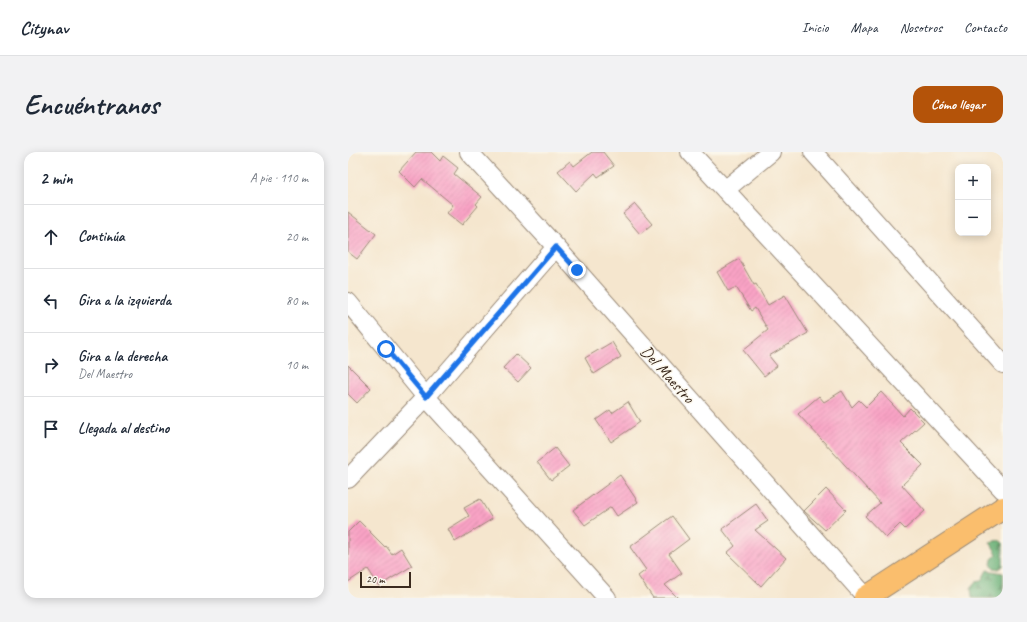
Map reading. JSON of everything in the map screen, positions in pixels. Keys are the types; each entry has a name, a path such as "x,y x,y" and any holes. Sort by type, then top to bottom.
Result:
{"highway":[{"path":"865,597 1003,508"}],"street":[{"name":"Del Maestro","path":"469,152 556,247 865,597"},
{"path":"690,152 1003,490"},
{"path":"725,190 771,152"},
{"path":"813,152 1003,364"},
{"path":"348,479 426,397 556,247"},
{"path":"348,302 426,397 607,598"}],"green space":[{"path":"999,540 1003,543 1003,566 999,569 994,568 991,564 992,559 997,554 990,542"},
{"path":"987,570 1003,573 1003,598 972,598 971,588 976,582 981,581"}],"building":[{"path":"416,152 431,152 440,161 443,156 458,168 454,174 482,197 476,204 478,206 462,225 447,213 453,205 422,179 415,187 399,171"},
{"path":"592,152 603,152 614,166 598,177 595,173 576,191 558,171 570,161 574,166"},
{"path":"635,204 652,224 640,234 623,214"},
{"path":"348,212 376,234 357,259 348,252"},
{"path":"739,259 768,305 785,295 808,333 769,356 777,366 764,376 743,350 768,330 755,308 751,311 736,287 728,291 717,272"},
{"path":"612,342 621,357 594,374 585,358"},
{"path":"516,354 531,368 518,382 503,368"},
{"path":"348,365 371,388 357,403 348,394"},
{"path":"842,391 852,407 859,400 866,407 881,392 903,416 910,408 924,422 901,443 923,465 902,485 925,511 905,529 900,524 886,538 865,516 880,503 798,414 819,396 824,402"},
{"path":"628,402 640,422 611,442 596,420 610,410 612,413"},
{"path":"555,448 569,466 551,480 537,462"},
{"path":"620,475 638,502 617,516 611,507 585,525 573,510"},
{"path":"826,489 846,510 825,530 804,511"},
{"path":"480,499 492,519 455,542 448,529 469,516 464,508"},
{"path":"756,504 768,521 755,530 786,558 761,586 727,553 735,546 722,529"},
{"path":"672,516 689,539 669,554 682,573 665,585 678,598 653,598 638,576 646,570 630,547"},
{"path":"359,521 385,547 386,546 392,554 401,548 412,566 379,586 368,569 348,582 348,532"}],"route":[{"path":"386,349 426,397 556,247 577,270"}]}
